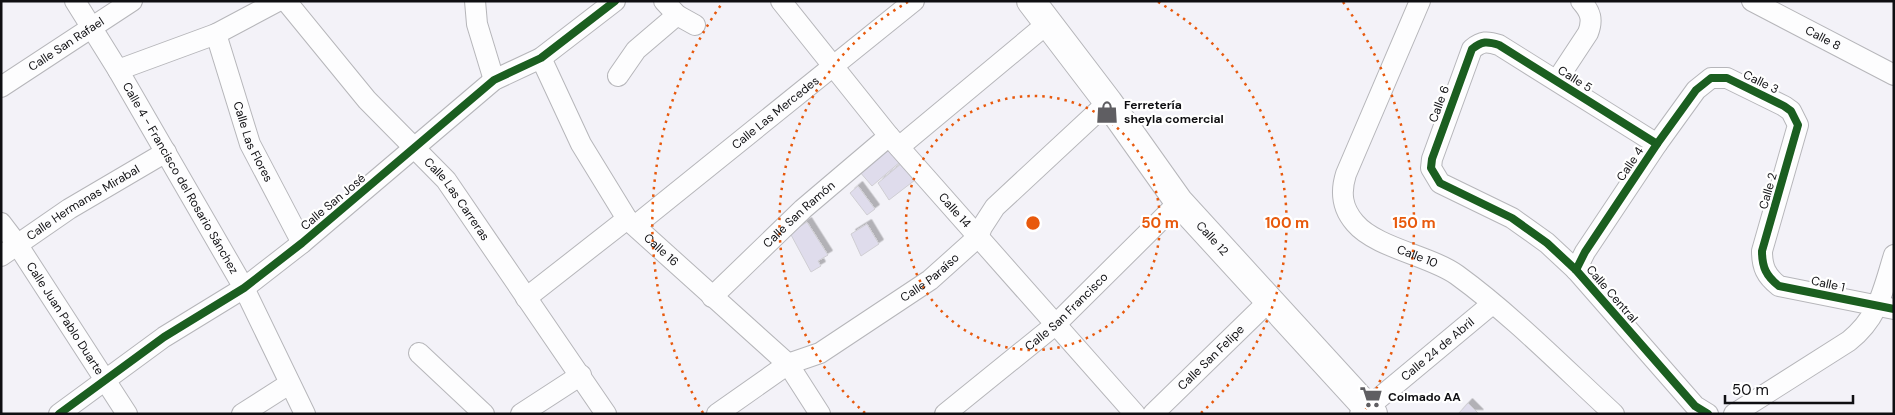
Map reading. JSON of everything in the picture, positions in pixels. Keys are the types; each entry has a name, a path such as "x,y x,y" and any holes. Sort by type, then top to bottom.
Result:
{"main road":[{"name":"Calle 12","path":"1031,1 1108,102 1179,202 1366,412"}],"street":[{"name":"Calle 4 - Francisco del Rosario Sánchez","path":"75,1 118,70 244,288 305,414"},
{"name":"Calle San Rafael","path":"1,87 91,26 132,1"},
{"path":"118,70 216,34 278,1"},
{"name":"Calle Las Carreras","path":"286,1 367,100 446,180 606,414"},
{"path":"475,1 476,24 494,80"},
{"name":"Calle San José","path":"58,414 164,337 244,288 302,243 494,80 541,58 615,1"},
{"name":"Calle 14","path":"781,1 894,141 1135,414"},
{"name":"Calle Las Mercedes","path":"526,298 632,222 686,187 833,65 914,1"},
{"name":"Calle 10","path":"1420,1 1341,191 1345,209 1356,225 1371,235 1455,274 1492,304 1614,414"},
{"path":"1557,80 1588,33 1591,25 1588,9 1581,1"},
{"name":"Calle 8","path":"1752,1 1894,75"},
{"path":"618,76 636,50 671,8 695,25"},
{"name":"Calle San Ramón","path":"712,297 803,209 1048,23"},
{"name":"Calle Las Flores","path":"216,34 250,144 302,243"},
{"name":"Calle 5","path":"1479,43 1488,41 1499,45 1656,144"},
{"name":"Calle 6","path":"1434,176 1431,168 1432,159 1468,57 1472,49 1479,43"},
{"name":"Calle 16","path":"541,58 582,144 632,222 712,297 788,364 820,414"},
{"name":"Calle 3","path":"1711,78 1727,78 1784,106 1796,117"},
{"name":"Calle 4","path":"1576,270 1585,252 1656,144 1696,90 1711,78"},
{"name":"Calle Paraíso","path":"717,414 788,364 820,352 854,332 930,280 978,237 982,226 995,207 1108,102"},
{"name":"Calle 2","path":"1764,271 1762,252 1797,131 1796,117"},
{"name":"Calle Hermanas Mirabal","path":"9,250 69,209 166,152"},
{"name":"Calle Central","path":"1434,176 1447,188 1512,218 1547,243 1576,270 1696,406 1708,414"},
{"name":"Calle San Francisco","path":"946,414 1056,325 1179,202"},
{"name":"Calle Juan Pablo Duarte","path":"1,224 9,250 127,414"},
{"path":"1734,414 1849,341 1886,308 1894,254"},
{"name":"Calle 1","path":"1764,271 1779,286 1886,308"},
{"name":"Calle San Felipe","path":"1153,414 1269,301"},
{"name":"Calle 24 de Abril","path":"1366,412 1492,304"},
{"path":"419,353 484,414"},
{"path":"521,414 581,375"},
{"path":"242,414 289,384"}],"building":[{"path":"887,147 900,162 872,186 859,171"},
{"path":"902,163 915,180 889,200 878,183"},
{"path":"858,186 875,209 867,215 850,193"},
{"path":"807,222 828,255 818,261 821,266 811,272 790,233"},
{"path":"867,224 879,244 861,256 851,234"},
{"path":"1468,403 1479,414 1458,414"}],"cycle path":[{"path":"59,414 164,337 244,288 302,243 494,80 541,58 615,1"},
{"path":"1657,144 1499,45 1485,42 1472,49 1432,159 1431,168 1440,183 1512,218 1547,243 1576,270 1695,406 1708,414"},
{"path":"1576,270 1585,252 1657,144 1696,90 1711,78 1727,78 1784,106 1791,111 1798,125 1762,251 1763,262 1768,275 1779,286 1894,309"}],"place":[{"name":"Ferretería sheyla comercial","path":"1107,112"},
{"name":"Colmado AA","path":"1371,397"}]}
